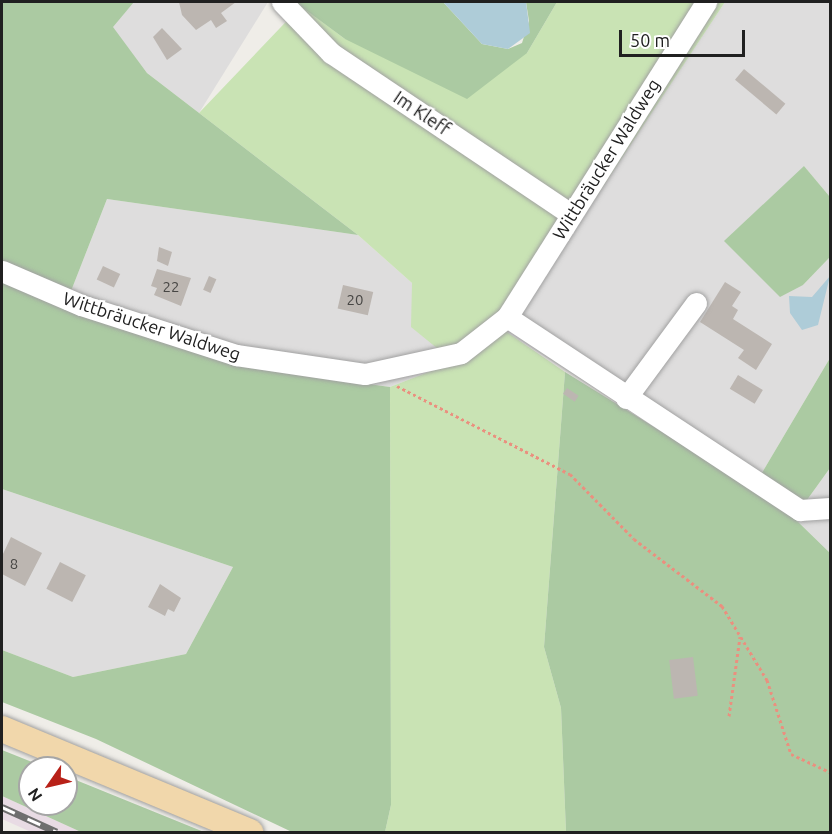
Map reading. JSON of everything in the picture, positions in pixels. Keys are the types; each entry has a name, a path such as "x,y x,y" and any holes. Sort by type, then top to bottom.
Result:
{"main road":[{"path":"2,729 250,832"}],"street":[{"name":"Im Kleff","path":"282,2 331,53 571,214"},
{"name":"Wittbräucker Waldweg","path":"2,271 81,305 236,355 365,374 461,353 507,317 706,2"},
{"path":"626,398 696,303"},
{"path":"507,317 626,398 800,510 831,508"}],"path":[{"path":"380,371 408,395 570,474 634,539 722,606 767,680 791,754 831,772"},
{"path":"729,716 740,635"}],"shaded area":[{"path":"134,2 268,2 199,113 147,73 112,27"},
{"path":"725,2 830,2 830,197 804,166 803,285 830,257 830,358 753,488 506,332"},
{"path":"107,199 358,235 412,283 454,362 390,387 232,365 64,309"},
{"path":"830,468 830,553 794,518"},
{"path":"2,489 233,567 186,654 73,677 2,650"},
{"path":"2,796 18,803 18,816 46,816 81,832 31,832 2,819"}],"green space":[{"path":"2,2 134,2 113,27 147,73 358,235 107,199 64,309 232,365 390,387 391,805 385,832 292,832 96,739 2,702 2,650 73,677 186,654 233,567 2,489"},
{"path":"295,2 443,2 482,44 508,49 522,43 529,21 526,2 557,2 527,53 467,99 345,39"},
{"path":"557,2 725,2 507,332 565,372 544,647 561,708 566,832 385,832 391,805 390,387 454,362 411,327 412,283 358,235 199,113 301,6 345,39 527,53"},
{"path":"804,166 830,197 830,257 803,285 780,297 724,241"},
{"path":"830,358 830,468 794,518 830,553 830,832 566,832 561,708 544,647 565,372 753,488"},
{"path":"2,750 18,756 18,803 2,796"},
{"path":"78,781 204,832 81,832 46,816 78,816"}],"water":[{"path":"443,2 526,2 530,33 508,49 482,44"},
{"path":"830,276 818,325 802,330 790,313 789,296 812,297"}],"building":[{"path":"179,2 236,2 221,13 227,21 216,28 211,20 196,30 182,15"},
{"path":"162,28 182,49 167,60 153,37"},
{"path":"744,69 785,104 776,114 735,80"},
{"path":"159,247 172,252 168,266 157,261"},
{"path":"103,266 120,274 114,288 97,280"},
{"path":"157,269 191,278 181,306 154,295 157,288 151,286"},
{"path":"209,276 216,279 211,293 203,290"},
{"path":"725,282 741,292 732,306 738,310 733,319 772,344 756,370 738,358 744,350 700,322"},
{"path":"343,285 373,292 368,315 338,308"},
{"path":"738,375 763,390 755,404 730,389"},
{"path":"567,388 579,396 575,402 563,394"},
{"path":"11,537 42,553 25,586 2,574 2,556"},
{"path":"60,562 86,575 72,602 46,589"},
{"path":"160,584 181,598 174,612 168,609 165,616 148,607"},
{"path":"693,657 698,696 674,699 669,660"}],"railway":[{"path":"2,807 57,832"}]}
